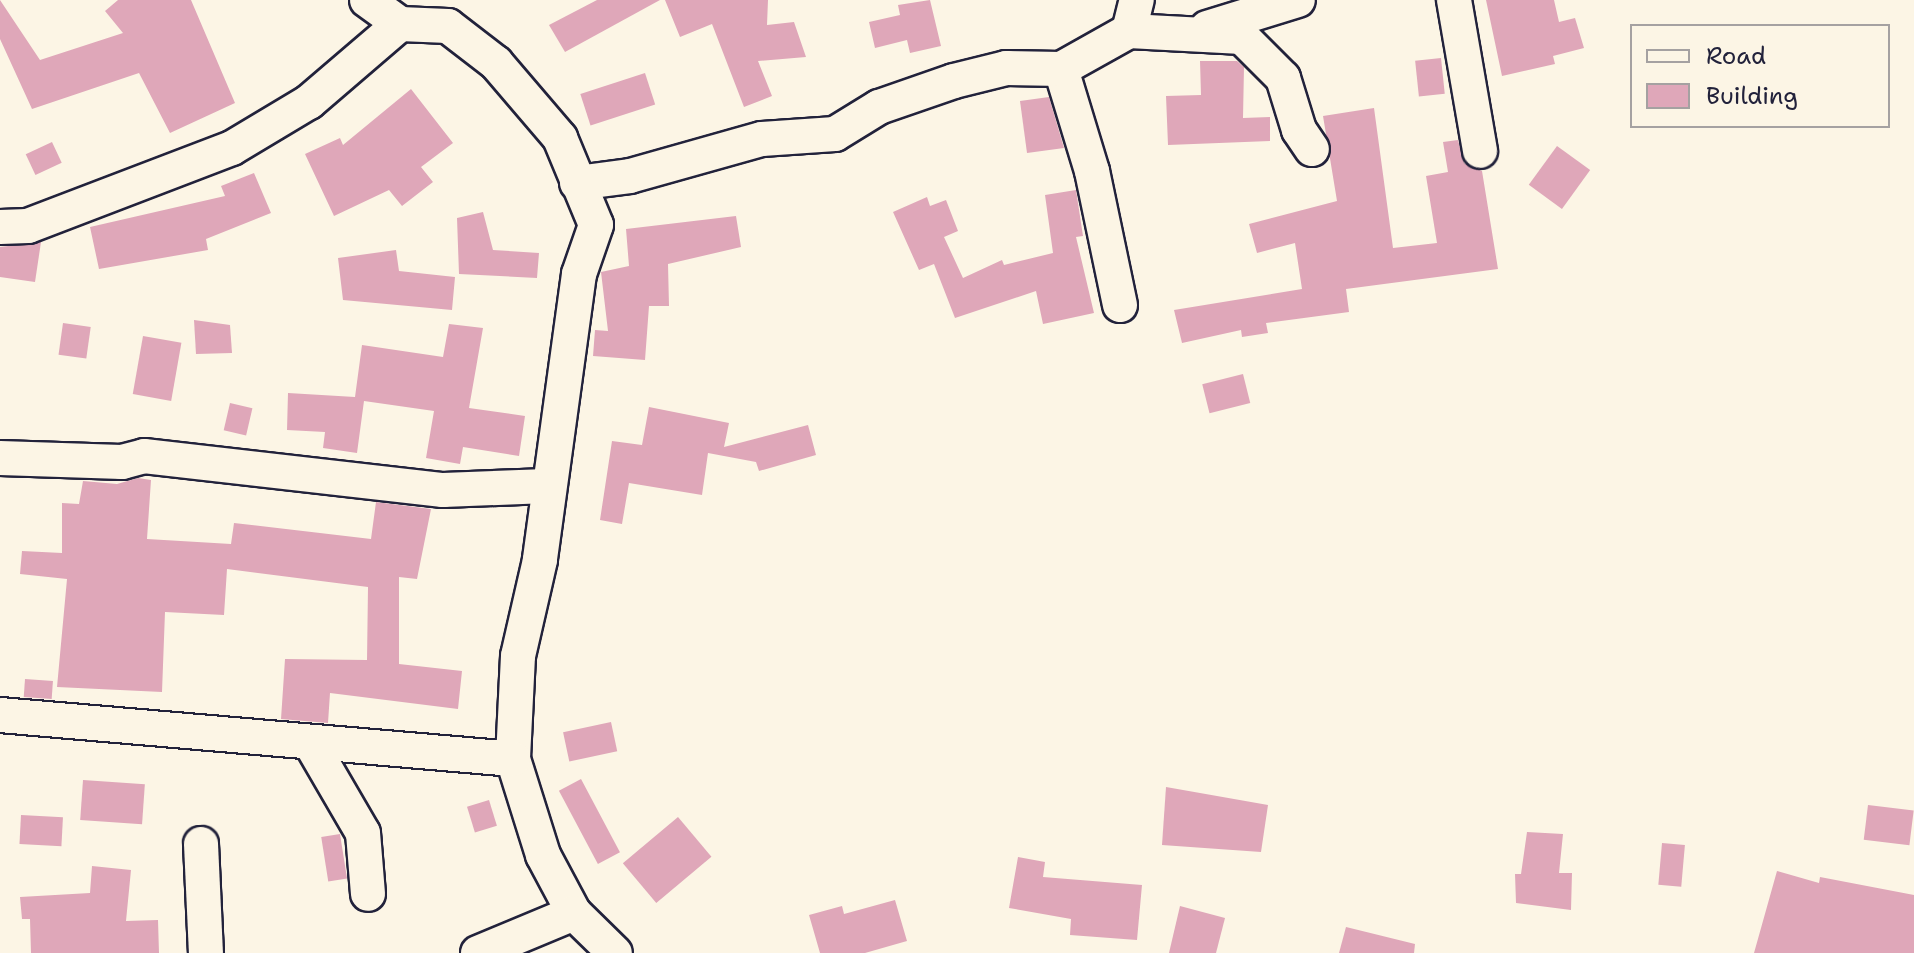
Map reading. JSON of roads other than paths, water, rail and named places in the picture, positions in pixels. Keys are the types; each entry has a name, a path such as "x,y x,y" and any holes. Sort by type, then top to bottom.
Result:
{"street":[{"path":"367,0 400,24 448,26 496,63 560,138 596,225 579,274 547,486 540,560 518,656 513,759 543,855 574,913 615,953"},
{"path":"1199,30 1298,0"},
{"path":"1454,0 1480,151"},
{"path":"577,183 630,176 762,139 835,134 879,107 1006,68 1061,69 1133,16 1242,37 1283,78 1299,130 1312,149"},
{"path":"0,227 28,226 232,148 309,102 400,24"},
{"path":"1061,69 1092,171 1120,305"},
{"path":"0,458 122,462 144,456 382,487 547,486"},
{"path":"0,715 513,759"},
{"path":"310,742 363,833 368,894"},
{"path":"201,844 206,953"},
{"path":"478,953 574,913"}]}
